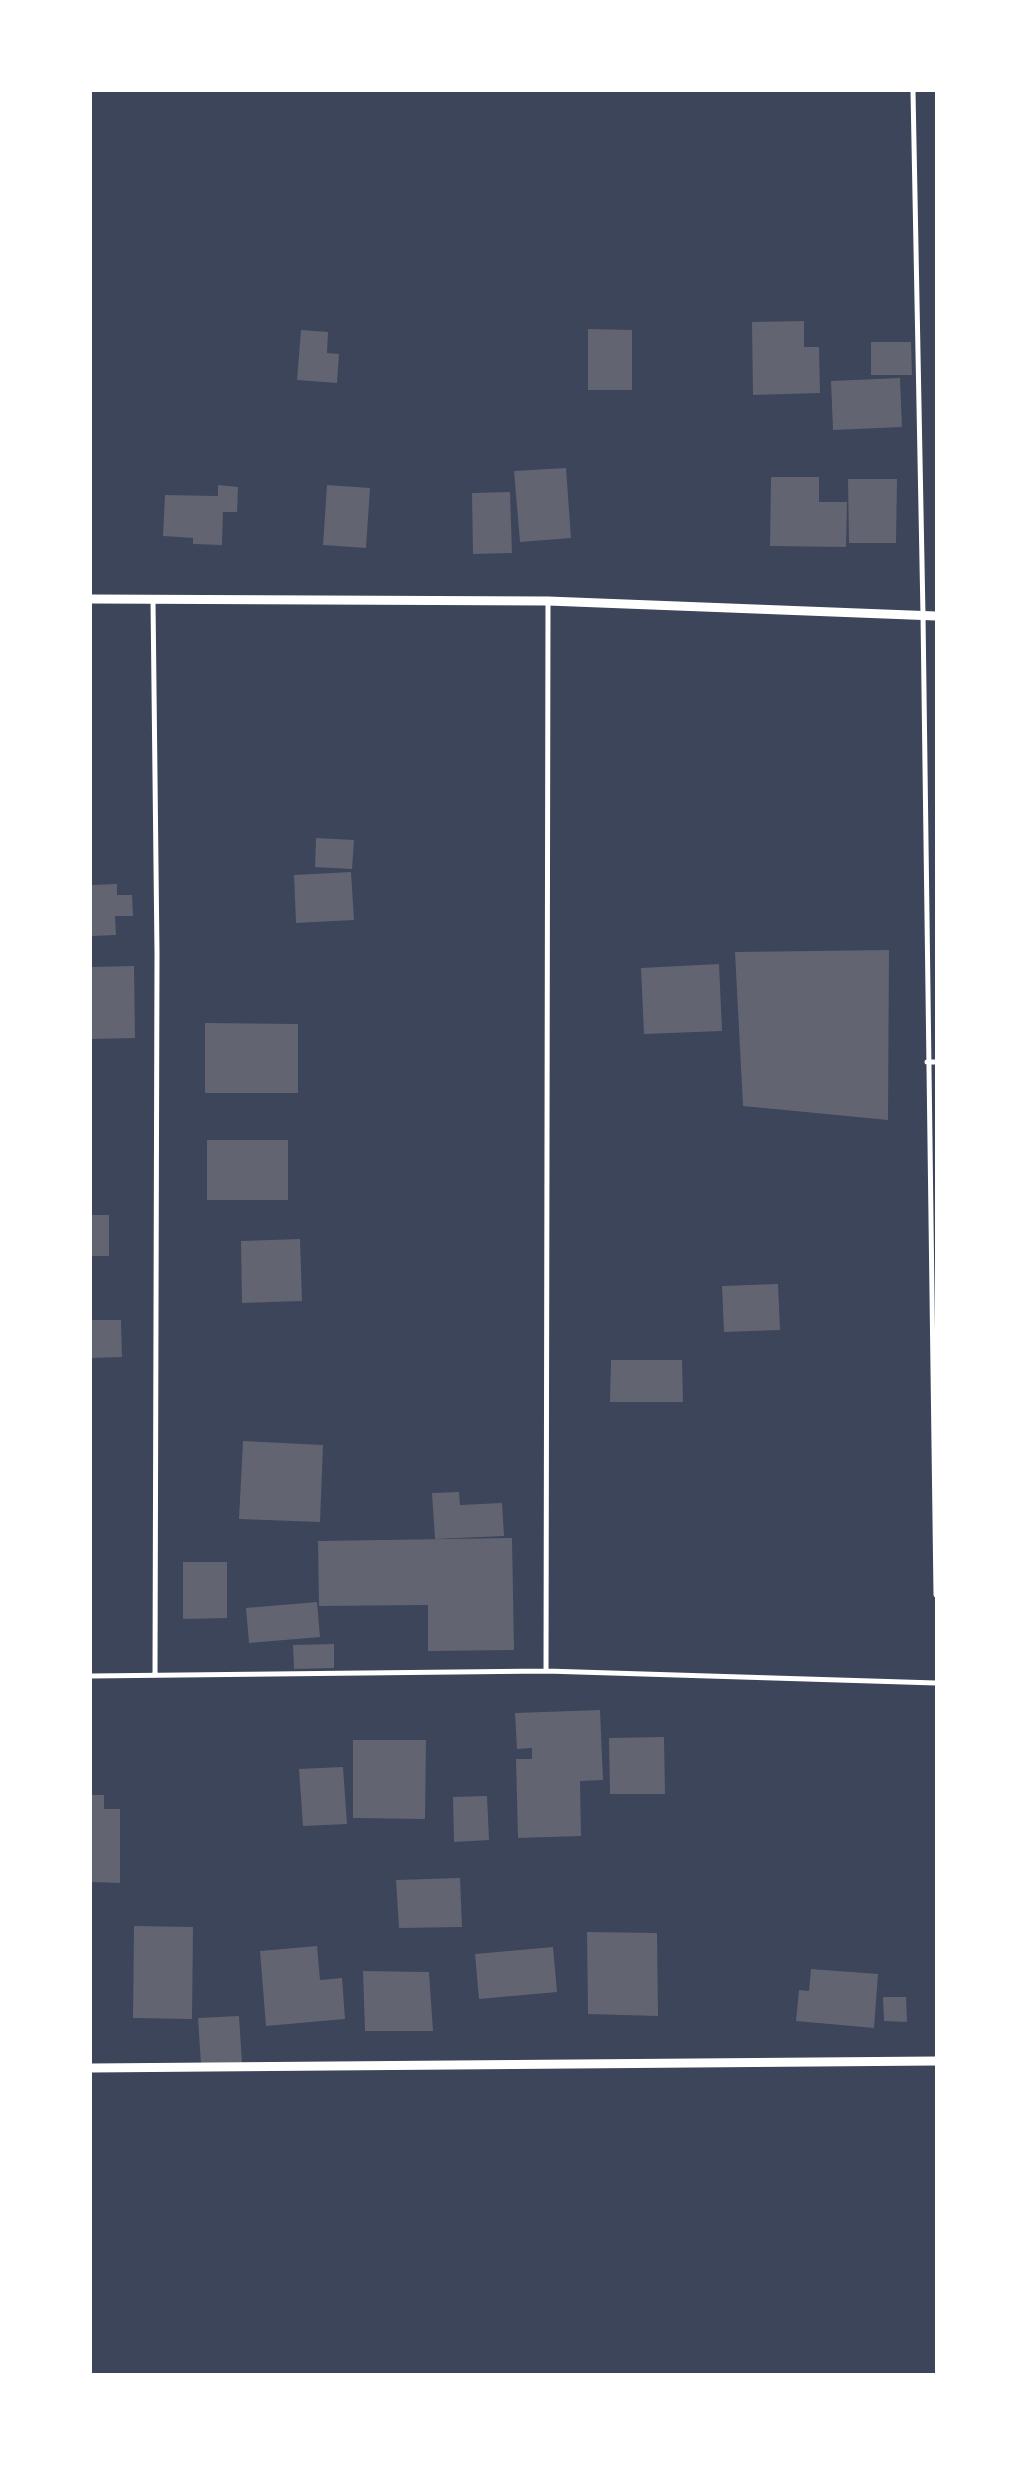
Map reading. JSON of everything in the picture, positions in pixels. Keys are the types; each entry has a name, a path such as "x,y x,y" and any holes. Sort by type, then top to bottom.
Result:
{"street":[{"path":"913,91 923,615 927,1062 934,1335 936,1595"},
{"path":"91,599 548,601 936,616"},
{"path":"153,600 157,953 155,1674"},
{"path":"546,1671 548,601"},
{"path":"927,1062 936,1062"},
{"path":"91,1676 546,1671 936,1683"},
{"path":"91,2068 936,2061"}],"shaded area":[{"path":"91,91 936,91 936,2374 91,2374"}],"building":[{"path":"804,321 804,347 819,347 820,393 753,395 752,322"},
{"path":"588,329 632,330 632,390 588,390"},
{"path":"301,330 328,332 327,353 339,354 337,383 297,380"},
{"path":"871,342 911,342 912,375 871,375"},
{"path":"900,378 902,427 833,430 831,381"},
{"path":"566,468 571,538 520,542 514,471"},
{"path":"771,477 819,477 819,502 847,502 846,547 770,546"},
{"path":"848,479 897,479 896,543 849,543"},
{"path":"218,485 238,487 237,512 223,512 222,545 193,544 193,538 163,536 165,495 218,496"},
{"path":"327,485 370,488 366,548 323,545"},
{"path":"510,492 512,553 473,554 472,493"},
{"path":"316,838 354,840 352,869 315,867"},
{"path":"351,872 354,920 296,923 294,875"},
{"path":"117,884 117,895 132,895 133,916 115,916 116,935 91,936 91,885"},
{"path":"889,950 888,1120 743,1106 735,952"},
{"path":"719,964 722,1031 644,1034 641,968"},
{"path":"134,966 135,1038 91,1039 91,967"},
{"path":"205,1023 298,1024 298,1093 205,1093"},
{"path":"207,1140 288,1140 288,1200 207,1200"},
{"path":"91,1215 109,1215 109,1256 91,1256"},
{"path":"300,1239 302,1301 242,1303 241,1241"},
{"path":"778,1284 780,1330 724,1332 722,1286"},
{"path":"91,1320 121,1320 122,1357 91,1358"},
{"path":"611,1360 682,1360 683,1402 610,1402"},
{"path":"243,1441 323,1445 320,1522 239,1519"},
{"path":"459,1492 460,1505 502,1503 504,1536 435,1539 432,1493"},
{"path":"512,1538 514,1650 428,1651 428,1605 319,1606 318,1541"},
{"path":"183,1562 227,1562 227,1618 183,1619"},
{"path":"317,1602 320,1637 249,1643 246,1608"},
{"path":"334,1644 334,1668 294,1669 293,1645"},
{"path":"600,1710 603,1780 580,1781 581,1836 518,1838 516,1759 532,1759 532,1748 517,1749 515,1713"},
{"path":"664,1737 665,1794 610,1794 609,1738"},
{"path":"353,1740 426,1740 425,1819 353,1818"},
{"path":"343,1767 347,1824 303,1826 299,1769"},
{"path":"91,1795 104,1795 104,1809 120,1809 120,1883 91,1882"},
{"path":"487,1796 489,1840 454,1842 453,1797"},
{"path":"460,1878 462,1927 399,1928 396,1880"},
{"path":"134,1926 193,1927 192,2019 133,2018"},
{"path":"587,1932 657,1933 658,2016 588,2014"},
{"path":"317,1946 320,1980 342,1978 345,2019 266,2026 260,1951"},
{"path":"553,1947 557,1992 479,1999 475,1954"},
{"path":"811,1969 878,1974 874,2028 796,2021 799,1990 809,1991"},
{"path":"363,1971 429,1972 433,2031 365,2031"},
{"path":"883,1997 906,1997 907,2022 884,2021"},
{"path":"239,2016 242,2063 201,2065 198,2018"}]}
